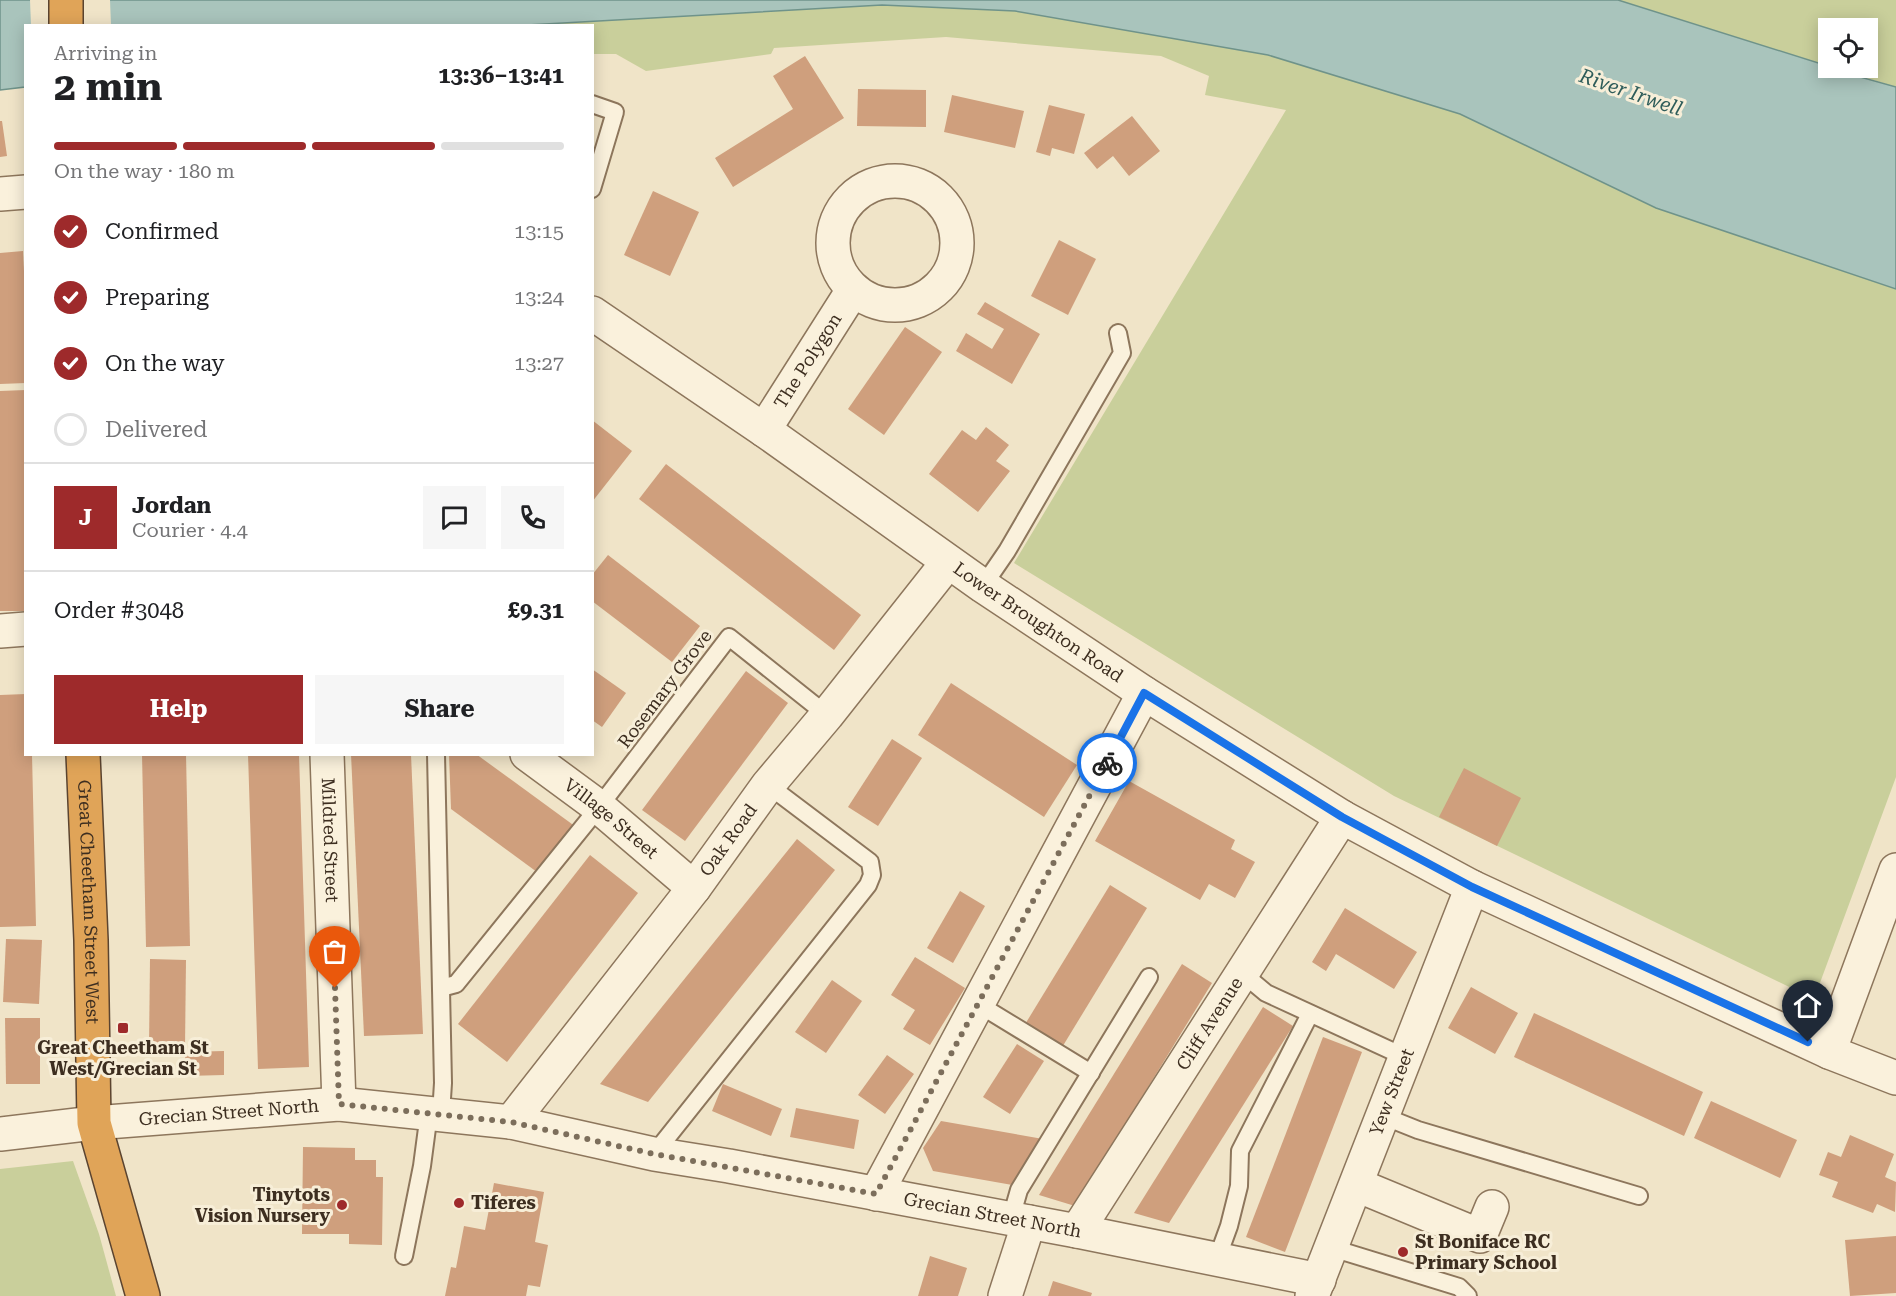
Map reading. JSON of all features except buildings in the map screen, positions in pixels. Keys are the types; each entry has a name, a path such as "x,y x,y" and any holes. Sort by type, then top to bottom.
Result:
{"highway":[{"path":"66,0 66,24"},
{"name":"Great Cheetham Street West","path":"83,756 91,940 94,1123 143,1296"}],"street":[{"path":"0,194 24,192"},
{"name":"The Polygon","path":"764,430 853,290"},
{"name":"Lower Broughton Road","path":"594,314 764,430 983,586 1144,693 1342,817 1472,887 1829,1052 1896,1078"},
{"name":"Oak Road","path":"511,1122 694,888 768,785 827,715 948,562"},
{"path":"0,631 24,629"},
{"path":"876,1194 1144,693"},
{"name":"Mildred Street","path":"327,756 339,1104"},
{"name":"Village Street","path":"530,756 599,807 694,888"},
{"name":"Cliff Avenue","path":"1077,1231 1342,817"},
{"path":"1829,1052 1887,924 1896,870"},
{"name":"Yew Street","path":"1316,1288 1472,887"},
{"name":"Grecian Street North","path":"0,1134 94,1123 339,1104 511,1122 654,1154 1020,1220 1217,1259 1316,1288"},
{"path":"1357,1185 1480,1236 1492,1207"},
{"path":"1005,1296 1020,1220"}],"lane":[{"path":"594,105 615,112 594,182"},
{"path":"983,586 1007,551 1122,353 1118,333"},
{"name":"Rosemary Grove","path":"599,807 729,637 827,715"},
{"path":"404,1256 422,1166 443,1083 436,756"},
{"path":"654,1154 868,885 872,875 870,862 768,785"},
{"path":"441,988 456,984 599,807"},
{"path":"1242,973 1266,993 1406,1057"},
{"path":"1020,1220 1019,1191 1149,977"},
{"path":"978,1004 1091,1073"},
{"path":"1217,1259 1229,1226 1239,1186 1240,1151 1310,1014"},
{"path":"1383,1116 1418,1130 1639,1196"},
{"path":"1332,1248 1459,1287 1467,1296"}],"green space":[{"path":"1618,0 1896,0 1896,87 1867,78 1878,78 1878,18 1818,18 1818,63"},
{"path":"882,5 1015,11 1268,55 1460,114 1656,208 1896,289 1896,777 1814,999 1394,796 1014,563 1286,110 1205,95 1209,76 1161,56 946,37 774,48 771,54 646,71 616,54 594,54 594,24 545,24"},
{"path":"73,1161 99,1234 116,1296 0,1296 0,1169"}],"water":[{"name":"River Irwell","path":"0,0 1618,0 1818,63 1818,78 1864,78 1896,87 1896,289 1656,208 1460,114 1268,55 1015,11 882,5 545,24 24,24 24,87 0,90"}],"pier":[{"path":"30,0 110,0 111,24 31,24"}],"way so far":[{"path":"335,988 339,1104 511,1122 654,1154 876,1194 1107,763"}],"place":[{"name":"Great Cheetham St West/Grecian St","path":"123,1028"},
{"name":"Tiferes","path":"459,1203"},
{"name":"Tinytots Vision Nursery","path":"342,1205"},
{"name":"St Boniface RC Primary School","path":"1403,1252"}],"route":[{"path":"1107,763 1144,693 1342,817 1472,887 1808,1042"}]}
